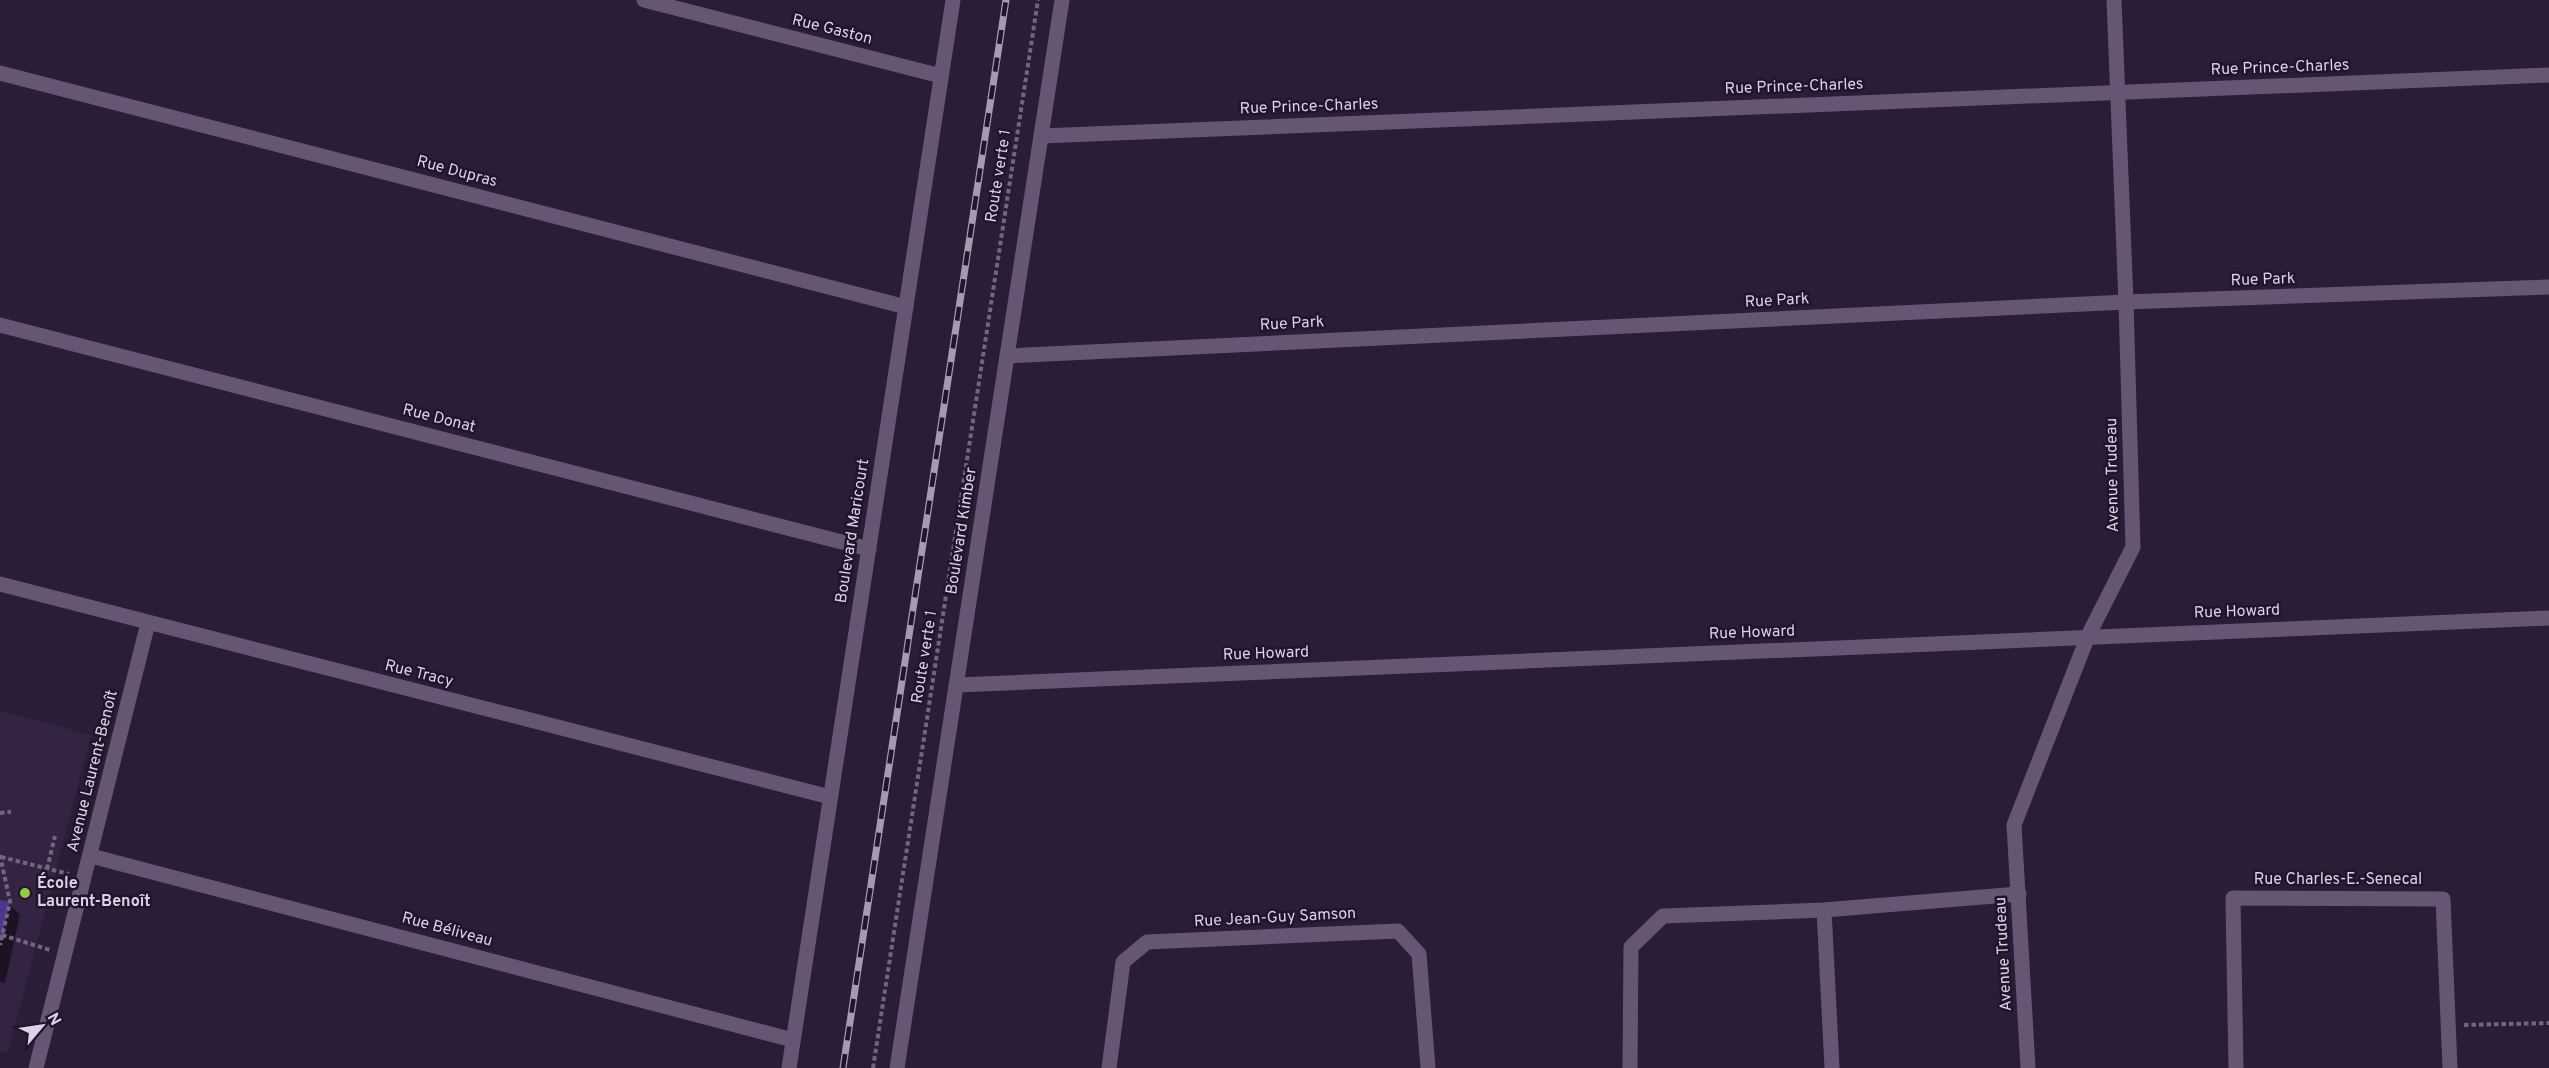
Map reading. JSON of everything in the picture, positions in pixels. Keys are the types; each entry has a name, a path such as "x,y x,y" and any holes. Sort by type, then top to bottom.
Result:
{"street":[{"name":"Rue Gaston","path":"644,0 941,76"},
{"name":"Boulevard Maricourt","path":"789,1068 953,0"},
{"name":"Boulevard Kimber","path":"897,1068 1062,0"},
{"name":"Avenue Trudeau","path":"2028,1068 2014,825 2088,636 2133,547 2127,302 2114,0"},
{"name":"Rue Dupras","path":"0,72 906,307"},
{"name":"Rue Prince-Charles","path":"1041,136 2549,75"},
{"name":"Rue Park","path":"1007,356 2127,302 2549,287"},
{"name":"Rue Donat","path":"0,325 868,549"},
{"name":"Rue Tracy","path":"0,584 830,797"},
{"name":"Rue Howard","path":"956,686 2549,618"},
{"name":"Avenue Laurent-Benoît","path":"36,1068 148,623"},
{"name":"Rue Béliveau","path":"91,856 793,1040"},
{"path":"1630,1068 1631,947 1663,916 1824,909 2019,894"},
{"name":"Rue Charles-E.-Senecal","path":"2235,1068 2233,898 2443,899 2450,1068"},
{"path":"1824,909 1832,1068"},
{"name":"Rue Jean-Guy Samson","path":"1109,1068 1123,962 1147,942 1398,931 1419,954 1428,1068"}],"path":[{"name":"Route verte 1","path":"873,1068 1038,0"},
{"path":"0,813 11,812"},
{"path":"47,869 55,836"},
{"path":"0,945 10,902 0,857 85,878"},
{"path":"2,935 66,955"},
{"path":"2448,1025 2549,1023"}],"shaded area":[{"name":"École Laurent-Benoît","path":"0,711 91,735 8,1053 0,1051"}],"building":[{"path":"0,900 10,902 1,941 0,941"}],"railway":[{"path":"843,1068 1006,0"}],"place":[{"name":"École Laurent-Benoît","path":"25,893"}]}
